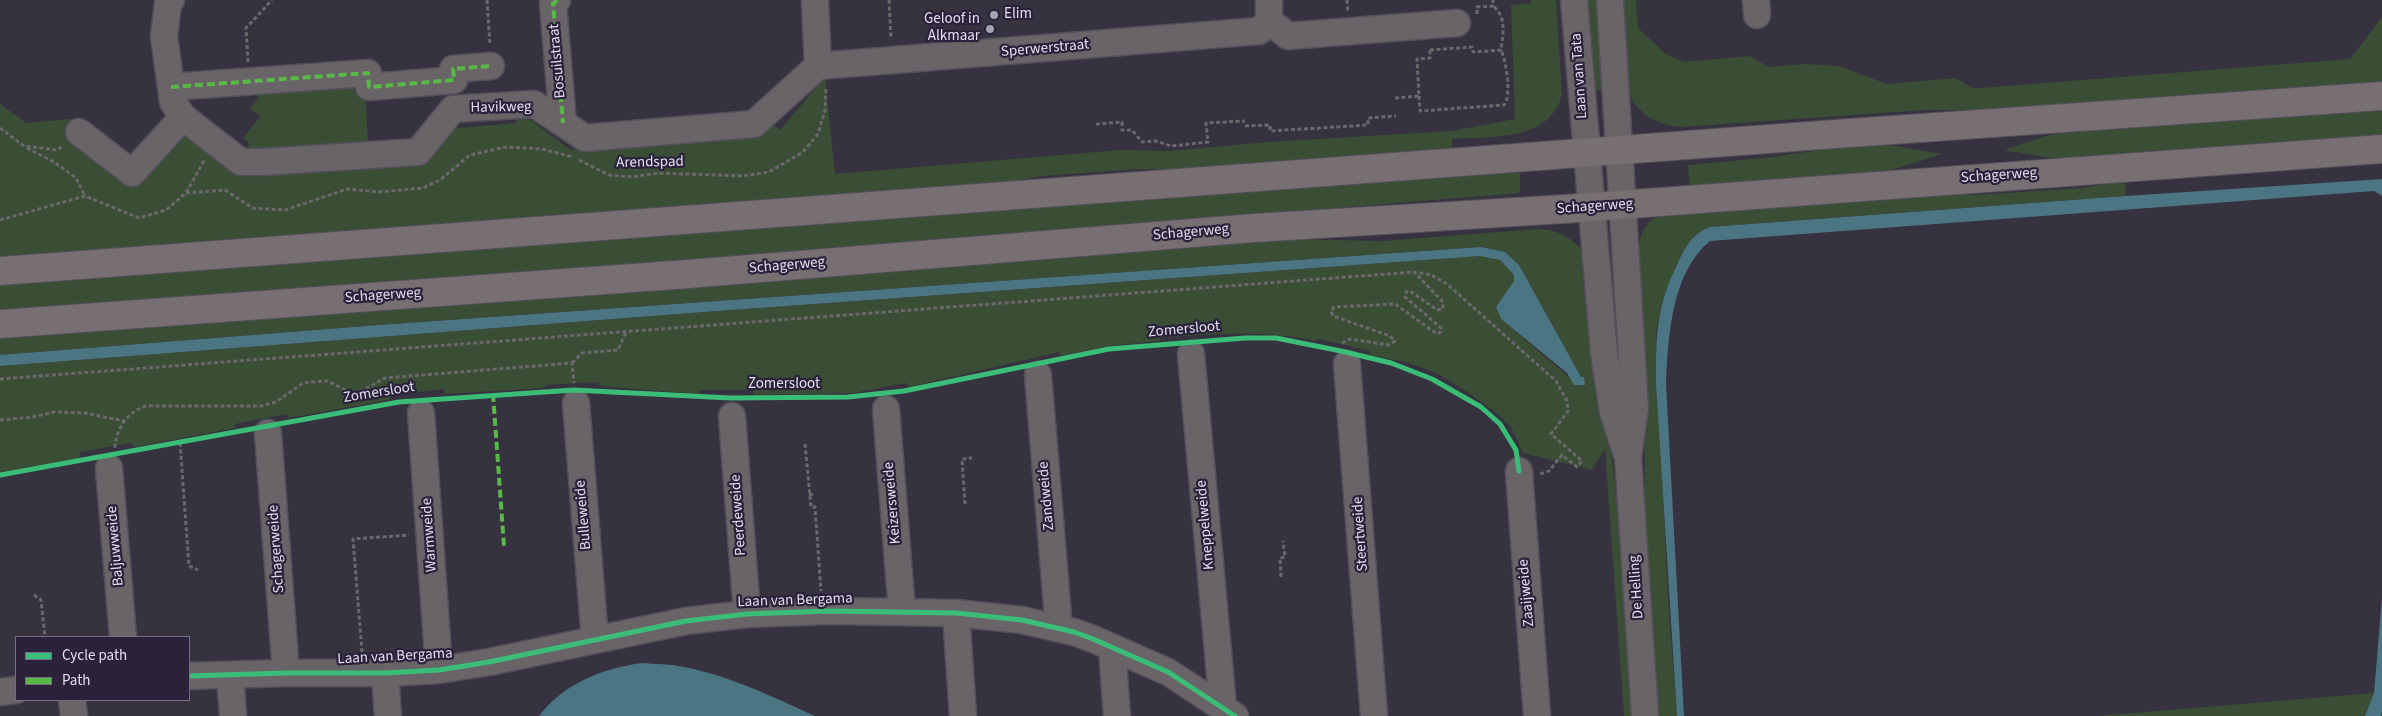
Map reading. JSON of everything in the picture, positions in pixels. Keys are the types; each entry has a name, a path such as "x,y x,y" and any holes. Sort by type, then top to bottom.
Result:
{"main road":[{"path":"0,271 1620,150 2382,96"},
{"name":"Schagerweg","path":"0,324 688,274 1254,228 1623,205 2382,149"}],"street":[{"name":"Havikweg","path":"171,0 168,3 164,36 173,102 182,117 241,162 418,152 454,109 534,104 585,138 754,124 822,67"},
{"name":"Bosuilstraat","path":"557,0 553,4 563,122"},
{"path":"815,0 822,67"},
{"name":"Laan van Tata","path":"1574,0 1586,153 1593,207"},
{"path":"1610,0 1620,150"},
{"name":"Sperwerstraat","path":"822,67 1253,32 1259,31 1269,11 1288,36 1429,38 1457,23"},
{"path":"171,87 368,73 368,87 454,80 453,70 491,66"},
{"path":"79,132 132,173 182,117"},
{"name":"De Helling","path":"1620,150 1635,408 1628,457 1645,716"},
{"name":"De Helling","path":"1593,207 1609,386 1613,412 1628,457"},
{"name":"Kneppelweide","path":"1191,354 1228,712"},
{"name":"Steertweide","path":"1344,356 1374,716"},
{"name":"Zandweide","path":"1038,375 1060,629"},
{"name":"Bulleweide","path":"575,396 595,640"},
{"name":"Keizersweide","path":"886,409 902,612"},
{"name":"Warmweide","path":"421,413 439,670"},
{"name":"Peerdeweide","path":"732,416 747,614"},
{"name":"Schagerweide","path":"268,433 286,673"},
{"name":"Baljuwweide","path":"115,458 123,636"},
{"name":"Zaaijweide","path":"1519,471 1537,716"},
{"name":"Laan van Bergama","path":"190,676 286,673 385,673 439,670 686,621 747,614 829,611 956,613 1022,620 1074,632 1168,672 1228,712"},
{"path":"956,613 963,716"},
{"path":"1112,647 1117,716"},
{"path":"385,673 388,716"},
{"path":"230,675 233,716"},
{"path":"0,692 15,690"},
{"path":"72,701 74,716"}],"path":[{"path":"250,81 246,28 272,0"},
{"path":"487,0 491,66"},
{"path":"888,0 893,62"},
{"path":"1493,6 1498,10 1503,21 1501,50 1504,58 1508,100 1504,105 1420,111 1417,60 1430,58 1429,38 1472,47 1473,52 1501,50"},
{"path":"1395,98 1419,96"},
{"path":"1246,126 1270,125 1270,131 1349,126 1368,124 1368,118 1396,116"},
{"path":"1096,124 1122,122 1122,130 1132,130 1142,142 1156,141 1170,146 1208,142 1206,123 1245,121"},
{"path":"0,128 24,146 54,162 76,178 84,196"},
{"path":"24,146 57,150 79,132"},
{"path":"0,220 84,196 139,218 166,210 186,193 215,143"},
{"path":"1344,356 1343,342 1347,340 1389,345 1395,341 1394,338 1384,333 1333,316 1331,311 1334,307 1395,304 1437,334 1442,332 1441,328 1405,296 1406,292 1410,291 1437,310 1443,309 1442,302 1413,272"},
{"path":"0,379 1413,272 1431,275 1446,284 1556,381 1568,411 1550,434 1582,462 1577,467 1562,455 1549,471"},
{"path":"115,458 118,432 124,420 134,411 146,406 261,406 284,397 303,384 318,381 334,383 349,392 358,393 385,378 572,363 582,353 618,350 626,332"},
{"path":"572,363 575,396"},
{"path":"0,420 34,417 54,412 85,413 124,420"},
{"path":"171,444 190,441"},
{"path":"180,442 189,566 198,570"},
{"path":"805,444 810,507 815,507 814,520 821,592"},
{"path":"965,504 962,459 972,458"},
{"path":"809,495 815,494"},
{"path":"362,660 354,539 430,533"},
{"path":"1282,577 1280,558 1285,557 1283,541"},
{"path":"34,595 41,600 44,636"}],"green space":[{"path":"1531,0 1556,0 1562,94 1556,110 1546,121 1533,129 1501,136 1452,139 1452,153 1225,171 1139,169 1042,176 972,189 0,260 0,104 26,123 81,118 71,133 139,184 185,129 222,157 371,161 455,116 457,128 516,123 518,111 571,150 748,133 770,121 780,130 825,77 835,174 1120,150 1170,151 1267,142 1452,131 1515,119 1511,5 1531,3"},
{"path":"1583,0 1600,0 1606,89 1590,91"},
{"path":"1620,0 1636,0 1638,28 1666,54 1684,62 1749,56 1769,67 1806,64 1839,66 1887,84 1956,78 1972,88 2350,59 2382,17 2382,84 2025,111 1926,110 1680,127 1653,120 1640,110 1630,95 1626,86"},
{"path":"365,76 368,144 248,155 249,143 243,138 260,117 250,108 259,98 247,88"},
{"path":"2382,107 2382,138 2069,161 2004,150 2046,136 2082,127"},
{"path":"1871,142 1942,154 1875,175 1690,191 1688,165 1774,157"},
{"path":"1520,167 1520,193 1286,212 1179,224 0,313 0,283 193,271 863,216"},
{"path":"2125,181 2126,196 1710,227 1702,231 1670,282 1660,313 1656,336 1668,598 1677,716 1656,716 1644,549 1645,467 1638,259 1640,238 1645,227 1661,214 1917,192 1977,195 2081,188"},
{"path":"1537,229 1562,234 1582,250 1613,468 1620,534 1632,716 1624,716 1605,449 1592,470 1523,453 1511,427 1498,414 1466,391 1436,373 1406,362 1370,355 1370,351 1318,339 1316,341 1258,334 1160,338 1160,341 1108,346 1060,356 1059,352 909,387 906,383 853,393 754,395 754,390 699,390 699,394 599,386 599,382 546,385 544,388 445,394 444,389 391,395 389,400 288,418 287,414 235,424 235,428 134,447 131,443 80,452 79,458 0,472 0,366 717,311 1480,256 1500,260 1514,275 1514,281 1496,307 1501,319 1570,378 1581,377 1519,265 1505,252 1481,247 379,325 0,355 0,334 108,326 185,326 226,317 1284,239 1383,241"},
{"path":"2374,693 2365,716 2097,716"}],"water":[{"path":"2382,179 2382,196 2374,191 1710,241 1697,254 1679,288 1668,347 1666,384 1684,716 1677,716 1656,383 1656,350 1661,308 1665,294 1684,251 1690,241 1699,233 1710,227"},
{"path":"1481,247 1505,252 1519,265 1581,377 1584,377 1585,385 1574,385 1567,373 1501,319 1496,307 1514,281 1514,275 1500,260 1480,256 717,311 0,366 0,355 379,325"},
{"path":"2382,598 2382,712 2381,716 2365,716 2374,693"},
{"path":"642,663 679,666 718,676 815,716 539,716 560,695 585,679 627,665"}],"marked path":[{"path":"557,0 553,4 563,123"},
{"path":"171,87 368,73 369,87 454,80 453,69 491,66"},
{"path":"493,394 504,546"}],"cycle path":[{"name":"Zomersloot","path":"0,475 399,402 574,390 730,398 848,397 904,391 1109,349 1245,338 1276,338 1341,351 1391,363 1432,379 1481,407 1500,424 1516,450 1519,471"},
{"path":"190,676 286,673 385,673 439,670 489,662 686,621 747,614 829,611 956,613 1022,620 1074,632 1093,639 1168,672 1235,716"}],"place":[{"name":"Elim","path":"994,15"},
{"name":"Geloof in Alkmaar","path":"990,29"}]}
